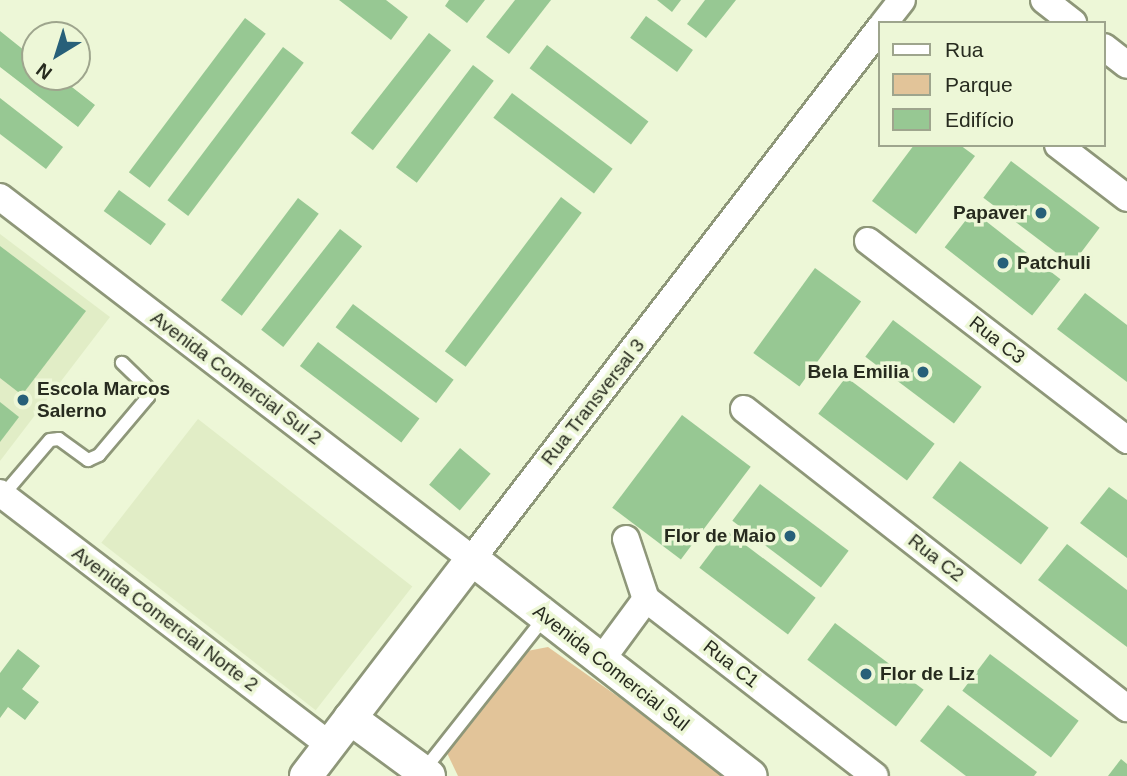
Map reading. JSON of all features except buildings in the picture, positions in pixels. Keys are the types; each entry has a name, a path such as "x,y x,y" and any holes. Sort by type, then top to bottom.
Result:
{"street":[{"path":"886,21 902,0"},
{"path":"1044,0 1070,21"},
{"name":"Rua Transversal 3","path":"306,776 878,31"},
{"path":"1106,49 1127,65"},
{"path":"1061,147 1127,198"},
{"name":"Avenida Comercial Sul 2","path":"0,197 472,559"},
{"name":"Rua C3","path":"868,240 1127,440"},
{"name":"Rua C2","path":"744,409 1127,708"},
{"name":"Avenida Comercial Norte 2","path":"2,494 330,745"},
{"path":"602,659 646,599 626,539"},
{"name":"Avenida Comercial Sul","path":"472,559 751,776"},
{"name":"Rua C1","path":"646,599 874,776"},
{"path":"351,718 426,774"}],"lane":[{"path":"2,494 50,440 60,439 88,460 99,455 148,397 147,387 122,363"},
{"path":"426,774 545,617"}],"shaded area":[{"name":"Escola Marcos Salerno","path":"0,234 110,317 0,461"},
{"path":"198,419 412,586 316,710 101,543"}],"green space":[{"path":"548,647 723,776 458,776 447,753 522,652"}],"place":[{"name":"Papaver","path":"1041,213"},
{"name":"Patchuli","path":"1003,263"},
{"name":"Bela Emilia","path":"923,372"},
{"name":"Escola Marcos Salerno","path":"23,400"},
{"name":"Flor de Maio","path":"790,536"},
{"name":"Flor de Liz","path":"866,674"}]}
